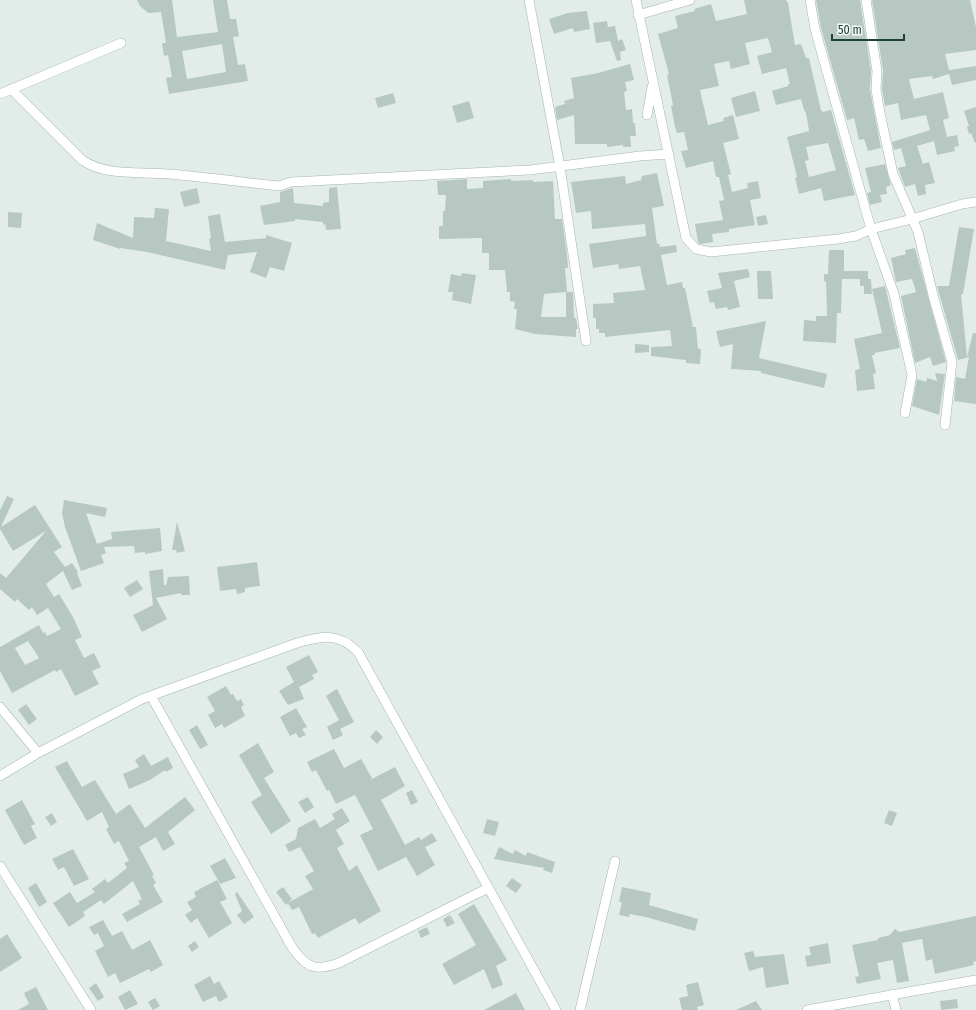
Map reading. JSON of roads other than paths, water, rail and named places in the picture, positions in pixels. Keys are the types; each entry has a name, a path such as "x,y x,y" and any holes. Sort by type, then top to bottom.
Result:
{"street":[{"path":"529,0 560,167 586,341"},
{"path":"636,0 686,238 696,249 711,252 856,236 871,229 912,219 962,204 976,202"},
{"path":"638,15 690,0"},
{"path":"810,0 815,29 871,229 894,294 912,375 905,413"},
{"path":"866,0 877,71 876,89 880,116 893,174 918,232 934,299 952,362 945,425"},
{"path":"0,94 121,43"},
{"path":"647,115 653,83"},
{"path":"11,89 82,160 93,167 108,170 166,173 279,186 291,182 530,170 640,156 669,154"},
{"path":"0,776 38,753 151,696 297,643 317,638 340,638 350,644 358,652 407,738 556,1010"},
{"path":"151,696 293,949 302,961 312,967 324,968 339,963 488,888"},
{"path":"0,707 38,753"},
{"path":"580,1010 615,861"},
{"path":"0,866 91,1010"},
{"path":"807,1010 976,980"},
{"path":"892,994 896,1010"}]}
